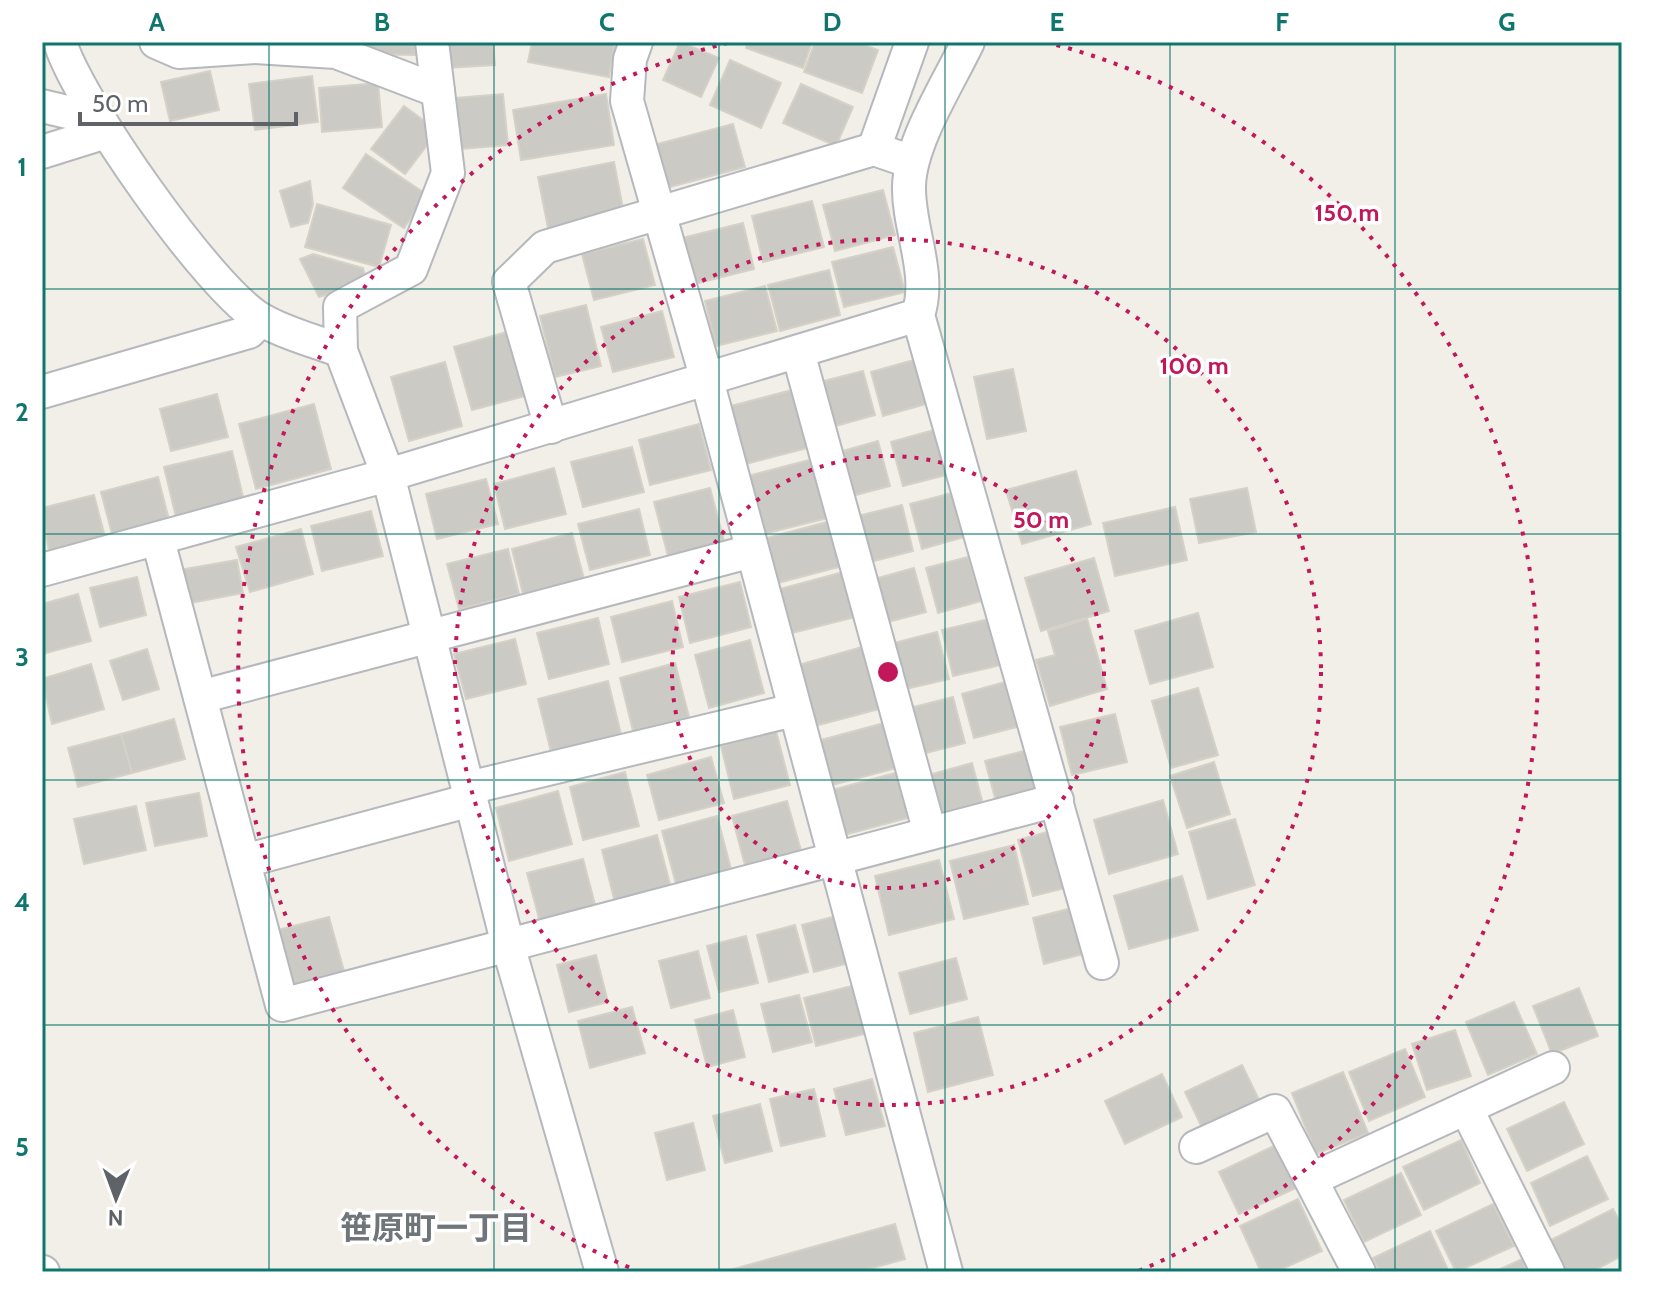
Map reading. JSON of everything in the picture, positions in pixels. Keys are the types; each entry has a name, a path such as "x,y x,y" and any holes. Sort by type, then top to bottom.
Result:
{"street":[{"path":"60,42 66,63 102,126 215,279 260,320 341,351"},
{"path":"156,42 179,52 255,44 336,52 438,91"},
{"path":"432,42 448,173 411,269 340,307 341,351 388,475 508,945 602,1272"},
{"path":"636,42 630,59 627,101 657,215 707,380 946,1272"},
{"path":"874,149 912,42"},
{"path":"968,42 912,162 909,188 924,296 918,315 1102,963"},
{"path":"42,106 102,126"},
{"path":"42,152 102,126"},
{"path":"551,427 509,282 545,247 874,149 912,162"},
{"path":"42,570 388,475 918,315"},
{"path":"42,392 249,332 260,320"},
{"path":"798,352 930,833"},
{"path":"158,540 282,1005 1057,800"},
{"path":"200,697 752,551"},
{"path":"244,861 469,794 794,710"},
{"path":"1312,1179 1553,1068"},
{"path":"1466,1108 1548,1272"},
{"path":"1196,1147 1275,1111 1359,1272"}],"building":[{"path":"355,42 415,42 415,55 354,54"},
{"path":"445,42 493,42 495,65 447,68"},
{"path":"532,42 615,42 609,77 528,62"},
{"path":"680,42 719,58 701,97 663,80"},
{"path":"748,42 812,42 803,68 746,48"},
{"path":"815,42 857,42 878,50 862,93 804,72"},
{"path":"730,60 781,83 761,128 710,105"},
{"path":"210,71 219,110 170,121 161,82"},
{"path":"312,76 318,122 255,130 249,84"},
{"path":"378,83 382,127 322,132 319,88"},
{"path":"801,84 853,107 836,146 783,123"},
{"path":"503,94 508,145 461,149 456,98"},
{"path":"606,94 614,145 521,160 513,110"},
{"path":"404,106 438,131 405,174 371,149"},
{"path":"733,124 745,167 666,188 654,145"},
{"path":"366,154 426,194 404,228 343,188"},
{"path":"614,162 625,219 549,233 538,177"},
{"path":"310,181 313,204 308,223 291,227 280,191"},
{"path":"883,190 895,235 835,251 823,205"},
{"path":"812,201 824,247 763,262 752,216"},
{"path":"317,204 391,225 379,267 305,247"},
{"path":"743,223 754,269 694,284 682,238"},
{"path":"643,239 655,285 594,300 582,254"},
{"path":"893,247 905,292 844,307 832,262"},
{"path":"313,254 363,268 367,282 319,297 300,259"},
{"path":"829,270 840,315 780,331 768,285"},
{"path":"765,286 777,331 716,346 705,301"},
{"path":"586,305 601,366 555,377 540,316"},
{"path":"662,311 674,357 613,372 601,327"},
{"path":"507,332 525,396 472,410 454,347"},
{"path":"914,360 926,404 883,416 871,372"},
{"path":"445,362 462,426 409,441 391,377"},
{"path":"1013,369 1026,431 987,439 974,377"},
{"path":"863,371 875,415 832,427 820,382"},
{"path":"796,389 811,447 742,465 727,407"},
{"path":"217,394 228,437 171,451 160,409"},
{"path":"314,404 331,469 256,489 239,424"},
{"path":"699,424 711,470 650,485 639,440"},
{"path":"934,430 946,475 903,486 891,442"},
{"path":"878,441 890,486 848,497 836,453"},
{"path":"632,447 644,492 583,507 571,462"},
{"path":"232,451 244,501 176,517 164,467"},
{"path":"817,458 832,517 763,534 748,476"},
{"path":"554,468 566,514 505,529 494,484"},
{"path":"1076,471 1091,524 1022,544 1006,490"},
{"path":"158,477 169,520 112,534 101,492"},
{"path":"486,479 498,524 437,539 426,494"},
{"path":"710,488 724,541 668,556 654,502"},
{"path":"1247,488 1256,532 1199,543 1190,499"},
{"path":"952,493 964,537 922,549 910,504"},
{"path":"94,495 105,537 49,552 42,508"},
{"path":"902,505 913,551 866,563 854,517"},
{"path":"1175,507 1187,560 1115,576 1103,523"},
{"path":"639,509 650,555 590,570 578,524"},
{"path":"371,511 383,556 322,571 311,526"},
{"path":"834,520 846,565 778,583 767,538"},
{"path":"301,529 313,574 250,592 236,547"},
{"path":"572,533 584,579 523,594 512,549"},
{"path":"508,549 519,594 459,609 447,564"},
{"path":"968,557 981,601 938,613 926,568"},
{"path":"1094,558 1109,611 1041,631 1025,578"},
{"path":"237,560 243,593 185,604 179,570"},
{"path":"914,568 926,612 884,623 871,580"},
{"path":"847,571 859,616 792,633 780,589"},
{"path":"137,577 146,615 100,627 90,588"},
{"path":"740,582 751,627 690,643 679,597"},
{"path":"78,594 91,641 42,654 42,604"},
{"path":"672,601 683,647 622,662 611,617"},
{"path":"1198,613 1213,667 1150,684 1135,631"},
{"path":"598,618 609,664 549,679 537,633"},
{"path":"989,619 1001,665 953,676 942,630"},
{"path":"1087,619 1107,689 1050,706 1036,660 1055,655 1048,631"},
{"path":"937,632 949,679 901,690 890,644"},
{"path":"515,639 526,684 466,699 454,654"},
{"path":"750,640 764,693 709,708 695,655"},
{"path":"862,647 879,709 811,727 795,666"},
{"path":"147,649 159,689 123,700 110,661"},
{"path":"675,663 689,717 633,731 620,678"},
{"path":"91,664 104,709 52,724 42,679"},
{"path":"608,681 621,734 551,752 538,699"},
{"path":"1005,682 1017,727 974,738 962,694"},
{"path":"1198,688 1218,755 1171,768 1152,701"},
{"path":"953,697 965,743 918,755 906,709"},
{"path":"1115,714 1127,762 1072,775 1060,727"},
{"path":"174,719 185,759 132,773 121,734"},
{"path":"888,722 900,767 832,785 821,740"},
{"path":"776,731 790,785 734,799 721,746"},
{"path":"121,734 132,773 78,787 68,748"},
{"path":"1028,750 1040,794 997,805 985,761"},
{"path":"711,757 724,803 659,820 647,775"},
{"path":"1214,762 1230,814 1187,828 1170,776"},
{"path":"972,763 984,808 942,819 929,775"},
{"path":"625,772 639,826 583,840 570,787"},
{"path":"899,772 911,817 844,835 832,790"},
{"path":"558,791 572,844 509,861 496,808"},
{"path":"199,793 207,836 155,846 146,803"},
{"path":"1163,800 1178,854 1109,874 1094,820"},
{"path":"787,801 802,854 746,869 732,816"},
{"path":"136,806 146,850 84,864 74,819"},
{"path":"717,816 731,869 676,884 662,831"},
{"path":"1235,819 1255,885 1208,899 1189,832"},
{"path":"1062,828 1077,885 1033,896 1018,840"},
{"path":"657,835 671,888 615,903 602,850"},
{"path":"1014,845 1028,904 964,919 950,861"},
{"path":"583,859 597,912 541,926 527,873"},
{"path":"939,860 954,919 889,935 875,876"},
{"path":"1182,876 1198,930 1129,949 1114,896"},
{"path":"1080,906 1091,952 1044,964 1033,918"},
{"path":"840,915 853,962 814,972 802,925"},
{"path":"329,917 344,971 288,985 274,931"},
{"path":"795,925 808,972 769,982 757,935"},
{"path":"746,936 758,983 719,992 707,946"},
{"path":"698,951 710,998 671,1008 659,961"},
{"path":"596,955 608,1002 569,1012 557,965"},
{"path":"956,958 967,999 910,1014 899,973"},
{"path":"860,984 872,1032 816,1046 804,998"},
{"path":"1579,988 1598,1036 1552,1054 1533,1006"},
{"path":"799,995 812,1042 773,1052 761,1004"},
{"path":"1514,1002 1537,1054 1488,1075 1466,1022"},
{"path":"632,1007 645,1053 590,1068 578,1021"},
{"path":"733,1010 745,1057 707,1067 695,1020"},
{"path":"978,1017 993,1075 928,1092 914,1033"},
{"path":"1455,1030 1471,1076 1427,1090 1412,1044"},
{"path":"1405,1049 1425,1097 1369,1121 1349,1072"},
{"path":"1242,1065 1263,1108 1205,1134 1185,1092"},
{"path":"1343,1072 1368,1133 1316,1154 1292,1093"},
{"path":"1162,1074 1182,1117 1125,1144 1105,1101"},
{"path":"872,1079 885,1126 846,1135 834,1089"},
{"path":"814,1089 825,1136 781,1146 770,1099"},
{"path":"1564,1102 1584,1144 1527,1171 1507,1129"},
{"path":"760,1104 772,1151 725,1163 713,1116"},
{"path":"693,1123 705,1170 667,1180 655,1133"},
{"path":"1461,1140 1480,1183 1424,1210 1403,1167"},
{"path":"1276,1145 1296,1188 1239,1214 1219,1172"},
{"path":"1587,1156 1608,1199 1550,1226 1531,1183"},
{"path":"1401,1173 1421,1215 1364,1242 1344,1200"},
{"path":"1298,1199 1322,1251 1275,1272 1261,1272 1240,1226"},
{"path":"1493,1204 1514,1246 1456,1272 1436,1231"},
{"path":"1613,1209 1622,1226 1622,1256 1591,1272 1563,1272 1547,1242"},
{"path":"895,1224 905,1259 858,1272 723,1272"},
{"path":"1430,1231 1449,1272 1380,1272 1373,1258"},
{"path":"1522,1259 1528,1272 1494,1272"}],"district":[{"name":"笹原町一丁目","path":"436,1228"}]}
